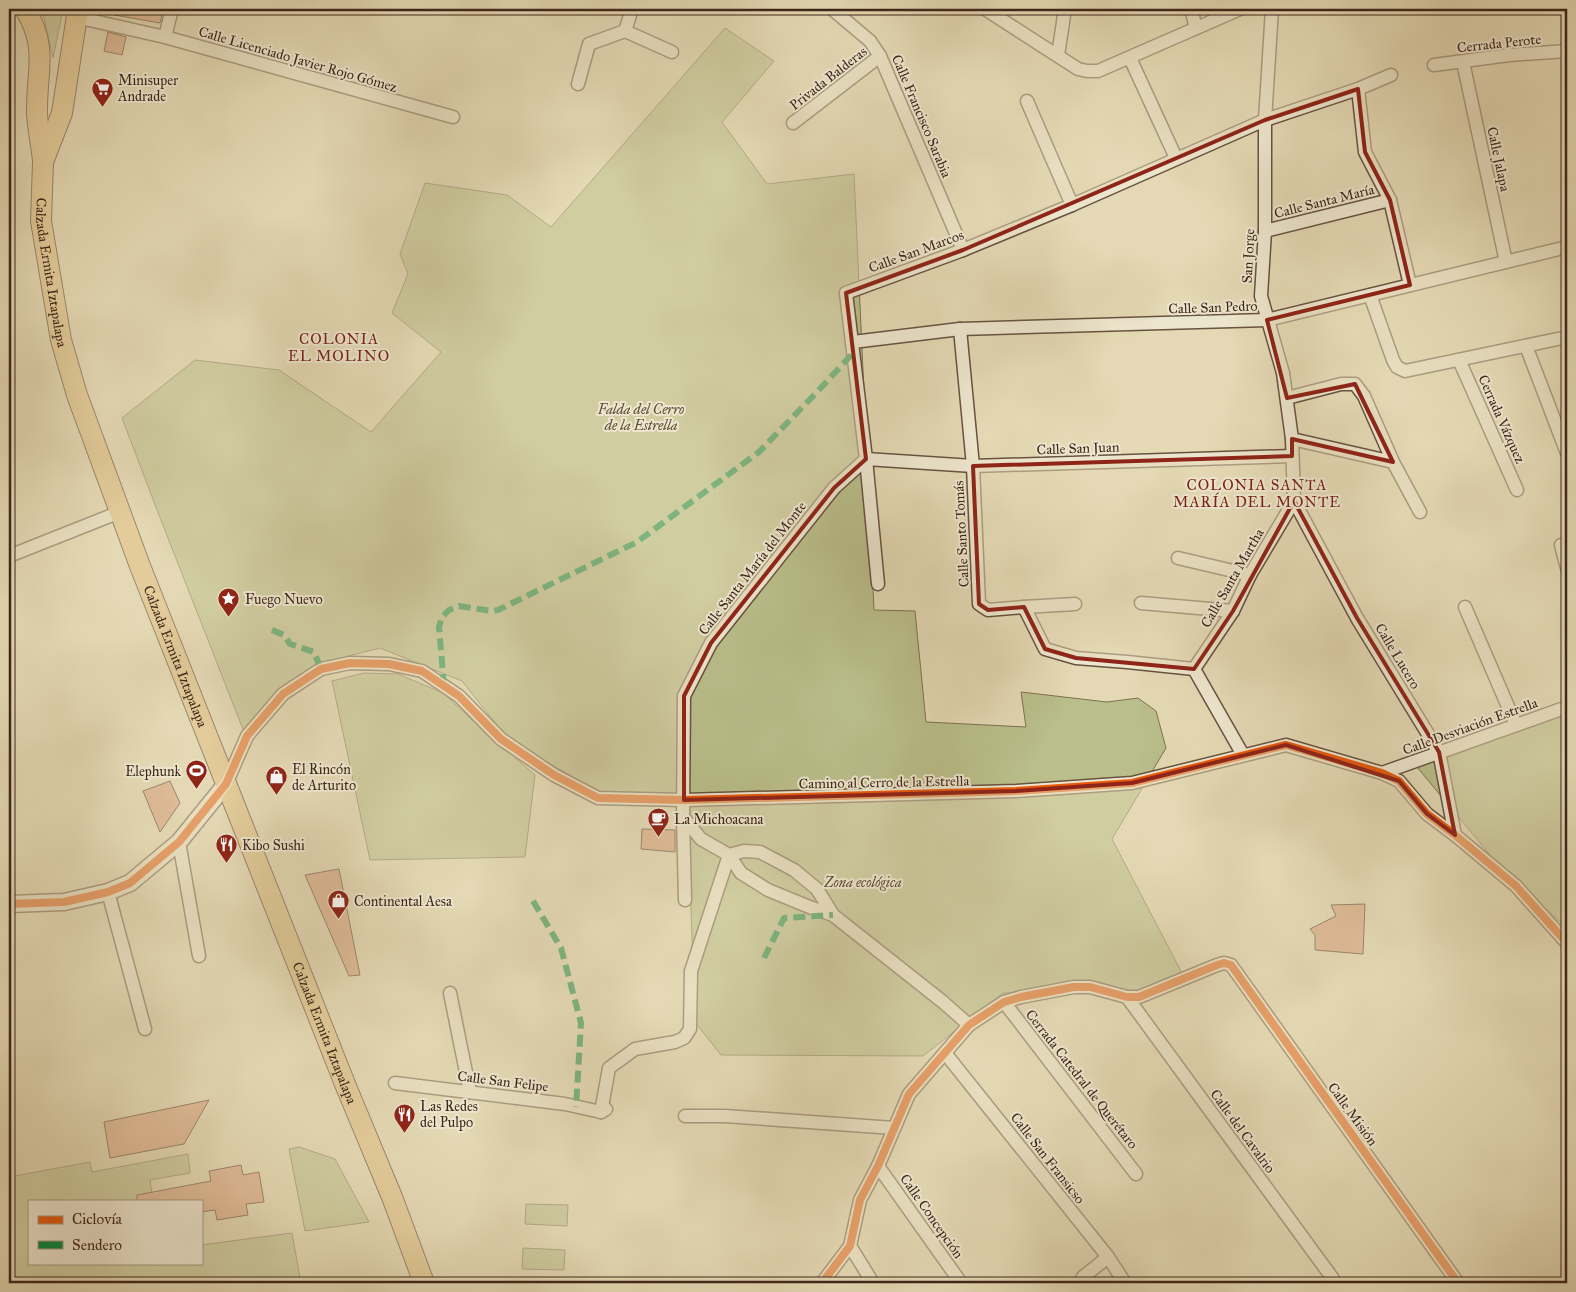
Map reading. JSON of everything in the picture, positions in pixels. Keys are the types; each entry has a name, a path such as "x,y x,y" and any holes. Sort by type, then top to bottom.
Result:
{"main road":[{"path":"25,9 35,28 40,48 37,114 43,162"},
{"name":"Calzada Ermita Iztapalapa","path":"77,13 62,113 43,162 41,221 61,340 77,396 120,512 345,1084 392,1197 424,1283"}],"street":[{"path":"165,37 172,9"},
{"path":"625,31 632,9"},
{"name":"Calle Francisco Sarabia","path":"832,9 870,41 880,56 963,250"},
{"path":"985,9 1078,69 1087,71 1098,71 1240,9"},
{"path":"1058,55 1065,9"},
{"path":"1191,9 1196,28"},
{"name":"San Jorge","path":"1272,9 1265,120 1265,231 1261,296 1283,373 1292,439 1294,500"},
{"name":"Calle Licenciado Javier Rojo Gómez","path":"77,13 453,117"},
{"path":"578,84 589,44 625,31 672,52"},
{"name":"Cerrada Perote","path":"1434,65 1509,55 1567,51"},
{"name":"Privada Balderas","path":"794,123 880,56"},
{"path":"1130,58 1176,158"},
{"name":"Calle Jalapa","path":"1463,62 1506,262"},
{"path":"1265,120 1358,89 1391,75"},
{"path":"1358,89 1365,152 1390,200 1410,285"},
{"path":"1026,101 1072,205"},
{"name":"Calle San Marcos","path":"878,584 866,459 846,293 963,250 1072,205 1265,120"},
{"name":"Calle Santa María","path":"1265,231 1390,200"},
{"name":"Calle San Pedro","path":"853,342 960,329 1267,320 1567,247"},
{"path":"1370,295 1393,360 1397,367 1405,371 1567,337"},
{"name":"Calle Santo Tomás","path":"960,329 973,466 979,604 988,610 1024,607"},
{"path":"1526,346 1567,453"},
{"name":"Cerrada Vázquez","path":"1459,360 1517,490"},
{"path":"1287,398 1341,384 1355,384 1364,396 1393,462 1420,512"},
{"path":"1292,439 1393,462"},
{"name":"Calle San Juan","path":"866,459 973,466 1292,456"},
{"name":"Calle Santa María del Monte","path":"685,900 683,817 684,696 711,643 834,488 866,459"},
{"name":"Calle Santa Martha","path":"1194,669 1232,611 1250,575 1294,500"},
{"name":"Calle Lucero","path":"1294,500 1357,618 1439,752 1455,835"},
{"path":"9,556 120,512"},
{"path":"1561,545 1567,568"},
{"path":"1178,558 1250,575"},
{"path":"1141,603 1232,611"},
{"path":"1075,604 1024,607 1045,649 1076,658 1194,669 1244,755"},
{"path":"1465,607 1516,725"},
{"name":"Camino al Cerro de la Estrella","path":"226,784 247,736 283,694 322,669 350,664 389,664 422,671 459,696 501,739 554,775 598,798 684,800 1016,791 1132,783 1286,745 1382,773 1399,782 1427,814 1516,886 1567,943"},
{"name":"Calle Desviación Estrella","path":"1382,773 1567,707"},
{"path":"9,904 64,902 108,892 130,883 179,842 226,784"},
{"path":"683,817 702,839 729,855 741,873 768,890 833,915 943,1002 969,1025"},
{"path":"179,842 199,956"},
{"path":"729,855 744,851 760,852 794,870 817,889 833,915"},
{"name":"Calle San Felipe","path":"395,1083 565,1104 604,1111 609,1068 635,1049 674,1042 684,1038 690,1028 691,971 729,855"},
{"path":"108,892 145,1029"},
{"name":"Calle Misión","path":"1127,997 1139,997 1216,964 1224,963 1231,965 1458,1283"},
{"path":"822,1283 850,1246 860,1200 878,1166 909,1094 969,1025 1004,1002 1074,987 1090,987 1127,997"},
{"path":"450,993 470,1092"},
{"name":"Calle del Cavalrio","path":"1127,997 1336,1283"},
{"name":"Cerrada Catedral de Querétaro","path":"1004,1002 1136,1174"},
{"name":"Calle San Fransicso","path":"945,1053 1108,1257 1125,1283"},
{"path":"685,1116 725,1116 894,1128"},
{"name":"Calle Concepción","path":"878,1166 961,1283"},
{"path":"850,1246 873,1283"},
{"path":"1080,1283 1082,1277 1108,1257"}],"highlighted area":[{"path":"1358,89 1365,152 1390,200 1410,285 1267,320 1287,398 1355,384 1393,462 1292,439 1292,456 973,466 979,604 988,610 1024,607 1045,649 1076,658 1194,669 1233,611 1294,501 1357,618 1439,752 1455,835 1427,814 1399,781 1286,745 1132,783 1016,791 684,800 684,696 711,643 834,488 866,459 846,293 963,250 1265,120"}],"green space":[{"path":"42,9 63,9 53,58"},
{"name":"Falda del Cerro de la Estrella","path":"725,28 774,61 722,122 767,184 854,174 874,610 915,611 926,722 1026,727 1021,692 1107,702 1138,698 1156,711 1166,748 1112,839 1183,975 1140,991 1003,993 923,1056 721,1055 695,1022 687,797 607,797 508,739 462,681 380,648 317,664 246,737 122,418 195,360 279,370 371,432 441,352 392,313 408,274 400,254 425,183 507,195 551,227"},
{"path":"364,673 398,674 443,693 535,775 525,857 370,860 332,681"},
{"path":"1567,712 1567,928 1500,867 1417,767"},
{"path":"299,1147 335,1159 369,1222 305,1231 289,1149"},
{"path":"188,1154 190,1173 150,1180 153,1200 28,1200 28,1264 202,1264 202,1245 292,1233 301,1283 9,1283 9,1177 90,1162 92,1172"},
{"path":"526,1204 568,1205 567,1226 525,1224"},
{"path":"523,1248 565,1250 564,1270 522,1269"}],"building":[{"path":"115,9 164,9 160,23 114,15"},
{"path":"108,32 126,37 122,55 104,51"},
{"path":"170,781 180,803 160,832 143,791"},
{"name":"La Michoacana","path":"642,829 675,830 675,852 641,849"},
{"path":"339,869 360,975 349,976 305,875"},
{"path":"1365,904 1363,954 1315,950 1315,935 1310,929 1336,916 1331,905"},
{"path":"209,1100 184,1144 110,1158 104,1122"},
{"path":"241,1165 243,1175 259,1172 264,1202 246,1204 248,1215 217,1220 215,1210 202,1212 202,1200 137,1200 137,1195 211,1181 209,1171"}],"marked path":[{"path":"444,686 439,627 442,617 449,610 459,606 492,611 498,610 637,542 759,452 854,352"},
{"path":"272,630 284,635 290,644 314,652 321,669"},
{"path":"533,901 561,948 581,1023 576,1107"},
{"path":"764,958 784,918 833,915"}],"cycle path":[{"path":"9,904 64,902 108,892 130,883 179,842 226,784 247,736 283,694 321,669 350,663 389,664 422,671 459,696 501,739 554,775 598,798 684,800 1016,791 1132,783 1286,745 1382,773 1399,781 1427,814 1516,886 1567,943"},
{"path":"822,1283 850,1246 860,1200 878,1166 909,1094 969,1025 1004,1002 1021,997 1074,987 1090,987 1127,997 1139,997 1224,963 1231,965 1458,1283"}],"place":[{"name":"Minisuper Andrade","path":"102,107"},
{"name":"Fuego Nuevo","path":"229,618"},
{"name":"Elephunk","path":"197,790"},
{"name":"El Rincón de Arturito","path":"276,796"},
{"name":"La Michoacana","path":"658,838"},
{"name":"Kibo Sushi","path":"226,864"},
{"name":"Continental Aesa","path":"338,920"},
{"name":"Las Redes del Pulpo","path":"404,1133"}],"district":[{"name":"COLONIA EL MOLINO","path":"339,348"},
{"name":"COLONIA SANTA MARÍA DEL MONTE","path":"1257,494"}],"park label":[{"name":"Zona ecológica","path":"863,882"}]}
